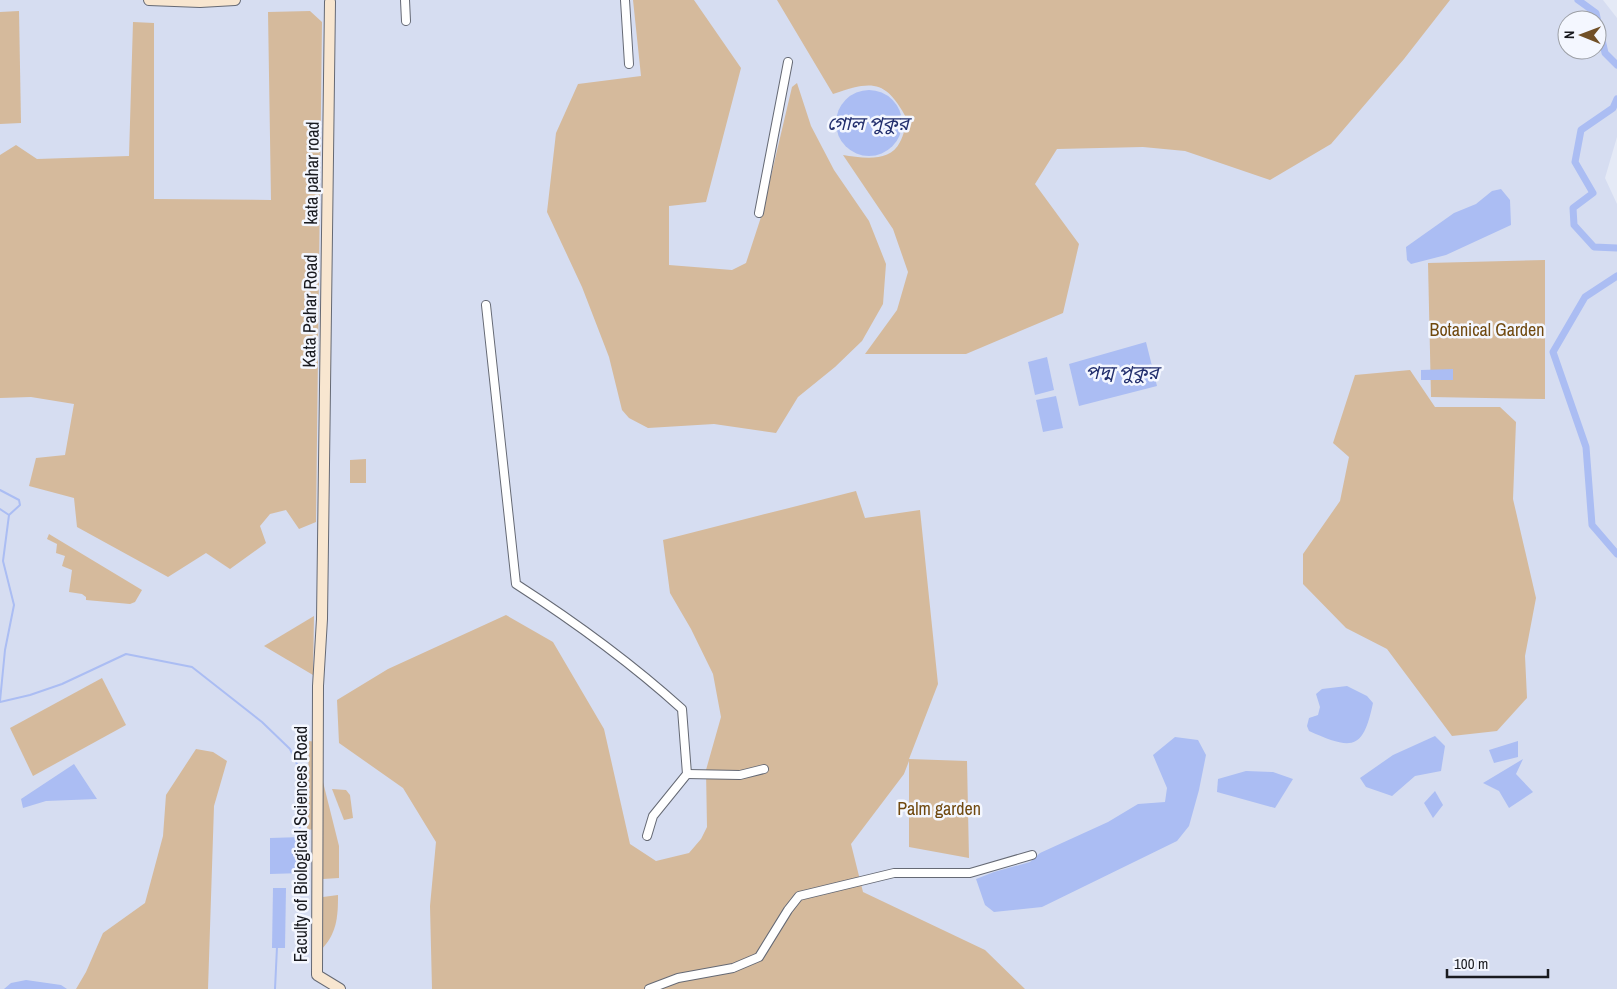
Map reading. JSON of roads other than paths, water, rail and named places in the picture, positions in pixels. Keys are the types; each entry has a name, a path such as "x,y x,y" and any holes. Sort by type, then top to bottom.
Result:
{"street":[{"path":"149,0 200,2 235,0"},
{"path":"405,0 406,21"},
{"path":"625,0 629,64"},
{"name":"Kata Pahar Road","path":"318,686 322,619 330,1"},
{"name":"kata pahar road","path":"322,600 330,16"},
{"path":"759,213 788,62"},
{"path":"486,304 516,584 624,658 682,709 687,774 653,816 647,836"},
{"name":"Faculty of Biological Sciences Road","path":"318,686 317,975 340,989"},
{"path":"687,774 740,775 764,769"},
{"path":"649,989 678,978 733,968 759,957 788,910 799,896 894,872 970,874 1032,855"}],"water":[{"name":"গোল পুকুর","path":"869,90 882,93 892,100 899,110 902,123 899,136 892,146 882,153 869,156 856,153 846,146 839,136 836,123 839,110 846,100 856,93"},
{"path":"1501,189 1510,200 1511,225 1446,255 1411,264 1407,260 1406,247 1454,213 1476,204 1492,191"},
{"name":"পদ্ম পুকুর","path":"1146,342 1157,386 1079,406 1069,364"},
{"path":"1047,357 1054,390 1035,395 1028,362"},
{"path":"1453,369 1453,380 1421,380 1421,370"},
{"path":"1056,396 1063,428 1043,432 1036,400"},
{"path":"1347,686 1367,696 1373,703 1365,730 1360,738 1346,743 1309,731 1307,726 1309,718 1318,715 1320,707 1316,694 1322,689"},
{"path":"1435,736 1445,746 1441,771 1415,776 1392,796 1366,787 1360,778 1393,755"},
{"path":"1175,737 1198,740 1206,755 1189,826 1177,841 1042,907 994,912 985,905 976,879 1030,862 1040,853 1108,822 1138,804 1165,802 1167,788 1153,755"},
{"path":"1518,741 1518,757 1494,763 1489,750"},
{"path":"1523,759 1516,774 1533,792 1509,808 1499,791 1483,783"},
{"path":"74,764 97,799 46,801 23,808 21,799"},
{"path":"1246,771 1273,772 1293,779 1275,808 1217,792 1218,779"},
{"path":"1435,791 1443,805 1433,818 1424,803"},
{"path":"302,837 303,873 270,874 270,838"},
{"path":"273,888 286,888 285,948 272,948"},
{"path":"26,980 61,985 67,989 4,989 11,983"}],"waterway":[{"path":"1578,0 1596,13 1605,53 1617,65"},
{"path":"1617,99 1613,108 1581,130 1575,162 1593,193 1573,208 1574,225 1594,247 1617,248"},
{"path":"1617,276 1585,297 1553,352 1586,447 1592,525 1617,554"},
{"path":"0,490 19,500 20,505 9,515"},
{"path":"0,509 9,515 3,561 14,605 5,650 0,701"},
{"path":"0,702 30,695 62,684 126,654 192,667 262,722 290,749 302,775 303,785 303,811 298,837"},
{"path":"275,989 277,947"}],"park label":[{"name":"Botanical Garden","path":"1487,330"},
{"name":"Palm garden","path":"939,809"}]}
